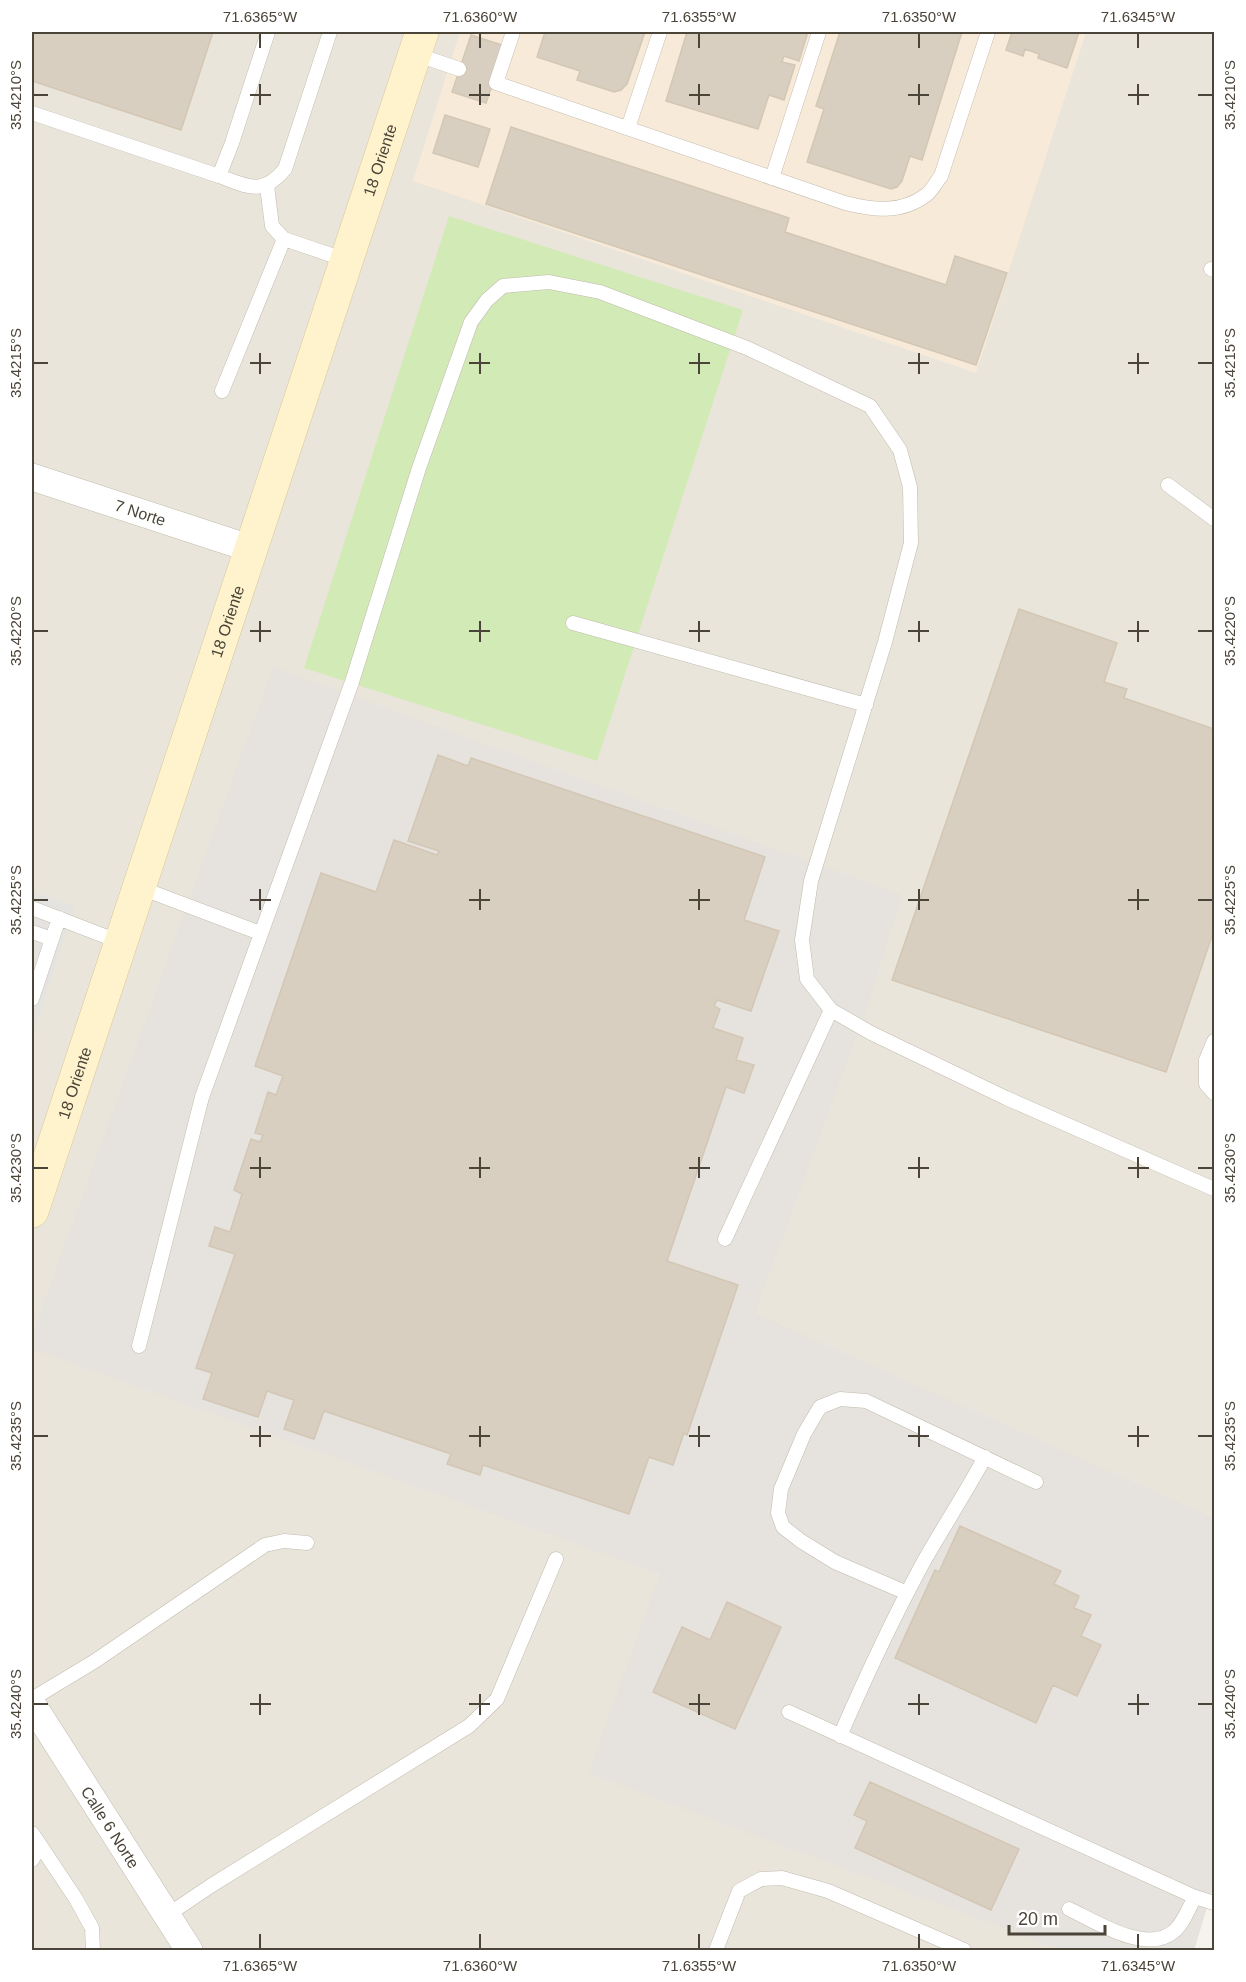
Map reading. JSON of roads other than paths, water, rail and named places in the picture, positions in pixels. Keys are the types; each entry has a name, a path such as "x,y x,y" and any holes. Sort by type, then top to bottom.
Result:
{"street":[{"name":"18 Oriente","path":"32,1212 249,548 418,43"},
{"name":"7 Norte","path":"32,477 249,548"},
{"name":"Calle 6 Norte","path":"32,1704 189,1950"}],"lane":[{"path":"219,176 268,32"},
{"path":"32,113 250,187 267,186 285,170 330,32"},
{"path":"513,32 496,83 844,203 871,210 892,209 914,202 928,194 941,176 988,32"},
{"path":"628,128 660,32"},
{"path":"772,178 819,32"},
{"path":"418,43 459,69"},
{"path":"267,186 272,226 284,239 346,260"},
{"path":"222,391 284,239"},
{"path":"139,1346 202,1097 352,682 419,468 471,322 488,300 503,286 549,282 600,292 747,348 870,406 900,450 910,487 911,543 885,642 811,881 802,940 807,979 831,1010 871,1033 1006,1098 1215,1189"},
{"path":"1168,486 1215,519"},
{"path":"573,623 866,705"},
{"path":"138,887 260,933"},
{"path":"32,908 120,942"},
{"path":"32,999 59,918"},
{"path":"32,932 52,939"},
{"path":"725,1239 831,1010"},
{"path":"1215,1041 1206,1060 1206,1084 1215,1094"},
{"path":"907,1593 835,1562 783,1527 778,1513 781,1489 804,1434 820,1407 840,1399 867,1401 1036,1482"},
{"path":"840,1736 880,1645 907,1593 985,1457"},
{"path":"32,1699 95,1661 265,1545 284,1541 307,1544"},
{"path":"166,1916 212,1885 470,1726 497,1699 556,1558"},
{"path":"789,1713 1215,1903"},
{"path":"32,1833 76,1899 92,1928 93,1950"},
{"path":"32,1860 40,1846"},
{"path":"716,1950 739,1891 761,1879 782,1878 828,1891 963,1950"},
{"path":"1069,1909 1130,1938 1163,1939 1176,1931 1195,1896"}]}
